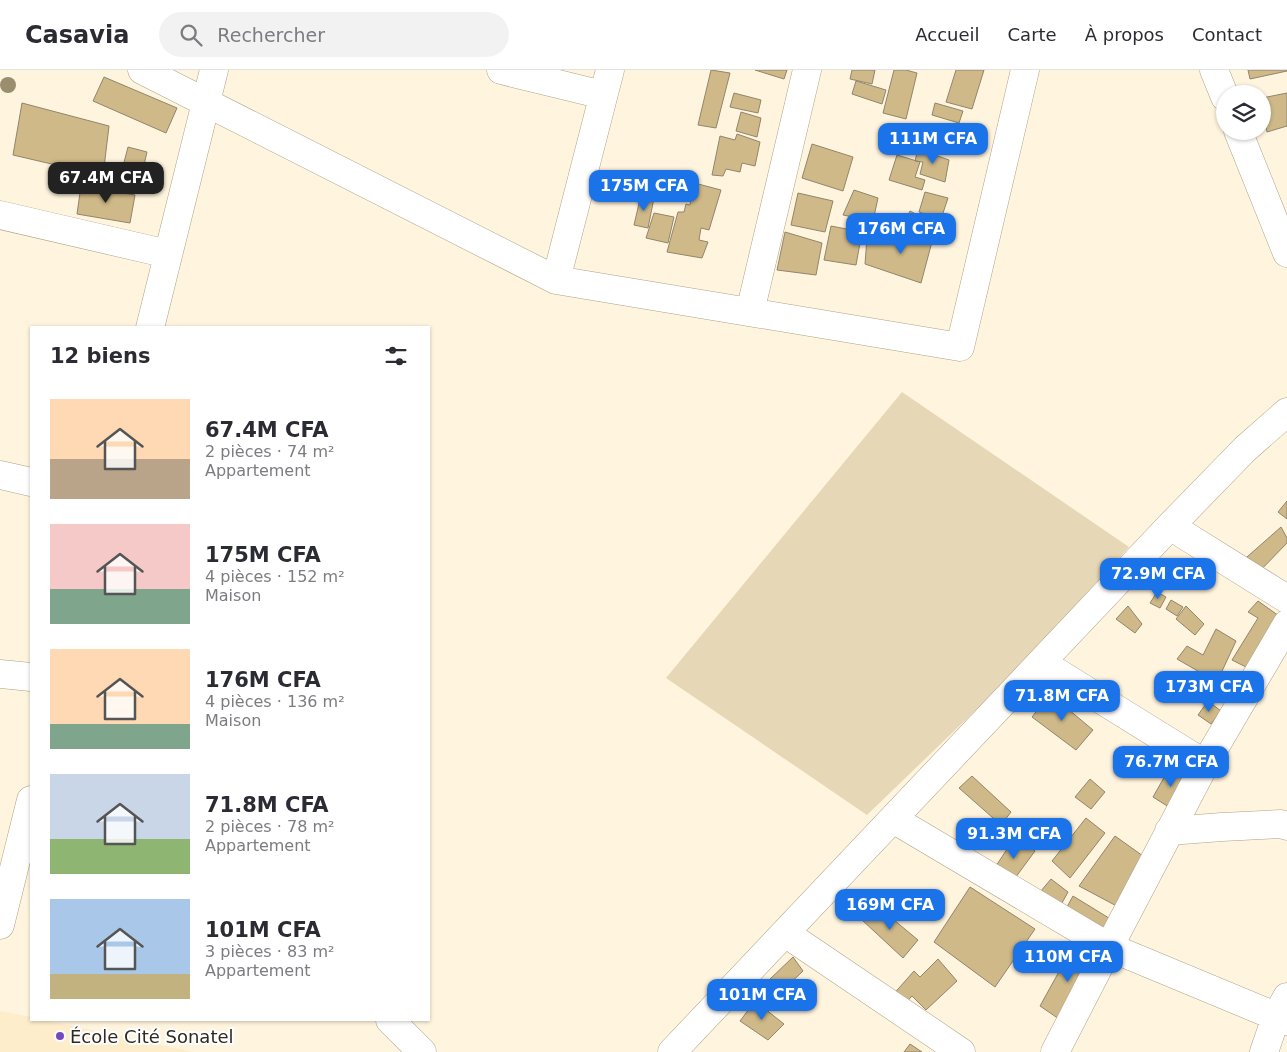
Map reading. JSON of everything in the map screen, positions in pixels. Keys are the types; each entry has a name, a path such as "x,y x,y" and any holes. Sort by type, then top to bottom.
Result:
{"street":[{"path":"142,70 556,280 960,347 1025,70"},
{"path":"150,326 214,70"},
{"path":"501,70 607,83 556,280"},
{"path":"750,312 807,70"},
{"path":"1214,70 1220,85"},
{"path":"1242,140 1287,253"},
{"path":"0,214 168,254"},
{"path":"672,1052 1170,526 1245,449 1287,412"},
{"path":"0,474 30,482"},
{"path":"1170,526 1287,599"},
{"path":"1056,1052 1108,947 1205,764 1287,624"},
{"path":"1042,663 1205,764"},
{"path":"0,674 30,677"},
{"path":"0,925 30,804"},
{"path":"893,819 1108,947 1283,1012 1264,1052"},
{"path":"1169,831 1222,826 1281,824 1287,826"},
{"path":"785,933 961,1052"},
{"path":"391,1021 422,1052"}],"shaded area":[{"path":"902,392 1129,547 1006,681 867,815 666,678"},
{"name":"École Cité Sonatel","path":"0,1011 30,1017 30,1021 49,1021 194,1052 0,1052"}],"building":[{"path":"711,70 730,73 716,128 698,125"},
{"path":"755,70 787,70 784,79"},
{"path":"852,70 875,70 872,84 850,79"},
{"path":"894,70 906,70 917,73 906,119 883,113"},
{"path":"956,70 984,70 972,109 946,102"},
{"path":"1248,70 1287,70 1287,71 1250,79"},
{"path":"104,77 177,108 166,133 93,101"},
{"path":"856,81 886,90 882,104 852,94"},
{"path":"734,93 761,100 758,113 730,107"},
{"path":"1287,93 1287,126 1271,131 1271,96"},
{"path":"22,103 109,126 103,176 13,155"},
{"path":"935,103 963,111 959,123 932,115"},
{"path":"741,112 761,118 757,137 736,131"},
{"path":"737,134 760,142 755,166 742,163 740,172 726,169 723,176 712,175 720,136 735,140"},
{"path":"812,144 853,157 843,191 802,178"},
{"path":"128,147 147,152 141,178 121,174"},
{"path":"918,149 949,160 945,182 920,174 923,162 915,161"},
{"path":"897,155 920,162 915,177 925,180 922,190 889,180"},
{"path":"683,180 721,190 709,230 701,228 699,240 708,242 702,258 667,252 678,212 684,212 686,204 690,205 691,195 681,192"},
{"path":"81,186 135,195 130,223 77,214"},
{"path":"854,190 878,198 873,221 843,215"},
{"path":"925,192 948,198 941,219 919,212"},
{"path":"798,193 833,201 825,232 791,225"},
{"path":"641,195 654,198 648,228 634,225"},
{"path":"910,211 935,224 929,236 904,223"},
{"path":"654,213 674,217 668,243 646,238"},
{"path":"831,226 862,232 856,265 824,260"},
{"path":"901,230 933,238 921,283 865,264 867,238 887,243 888,237 899,241"},
{"path":"785,232 822,243 816,275 777,270"},
{"path":"1287,501 1287,519 1278,512"},
{"path":"1281,527 1287,538 1287,543 1255,576 1239,564"},
{"path":"1157,592 1166,597 1160,608 1150,603"},
{"path":"1171,600 1183,607 1177,616 1166,609"},
{"path":"1258,601 1286,621 1252,670 1232,660 1258,618 1248,612"},
{"path":"1128,606 1142,624 1135,633 1116,619"},
{"path":"1186,606 1204,624 1195,635 1176,619"},
{"path":"1216,629 1236,641 1217,682 1177,659 1187,646 1203,655"},
{"path":"1187,675 1195,681 1186,694 1178,687"},
{"path":"1202,675 1223,691 1218,698 1197,682"},
{"path":"1050,694 1093,730 1076,750 1032,717"},
{"path":"1208,701 1221,711 1211,724 1198,715"},
{"path":"1170,767 1190,779 1172,809 1153,797"},
{"path":"972,776 1011,812 1001,825 959,788"},
{"path":"1090,779 1105,792 1091,809 1075,797"},
{"path":"1086,818 1105,833 1070,878 1052,861"},
{"path":"1017,834 1035,851 1010,885 992,872"},
{"path":"1115,836 1150,861 1126,911 1079,886"},
{"path":"1051,879 1068,892 1057,912 1035,898"},
{"path":"970,887 1035,929 995,987 934,942"},
{"path":"1073,896 1117,923 1107,943 1062,916"},
{"path":"876,905 918,940 903,958 862,920"},
{"path":"1071,950 1098,963 1059,1019 1040,1006"},
{"path":"793,957 803,971 780,993 768,981"},
{"path":"938,959 957,981 926,1010 912,996 902,1007 891,997 914,971 920,977"},
{"path":"755,1001 784,1024 768,1040 740,1021"},
{"path":"910,1044 922,1052 904,1052"}],"place":[{"name":"École Cité Sonatel","path":"60,1036"}]}
